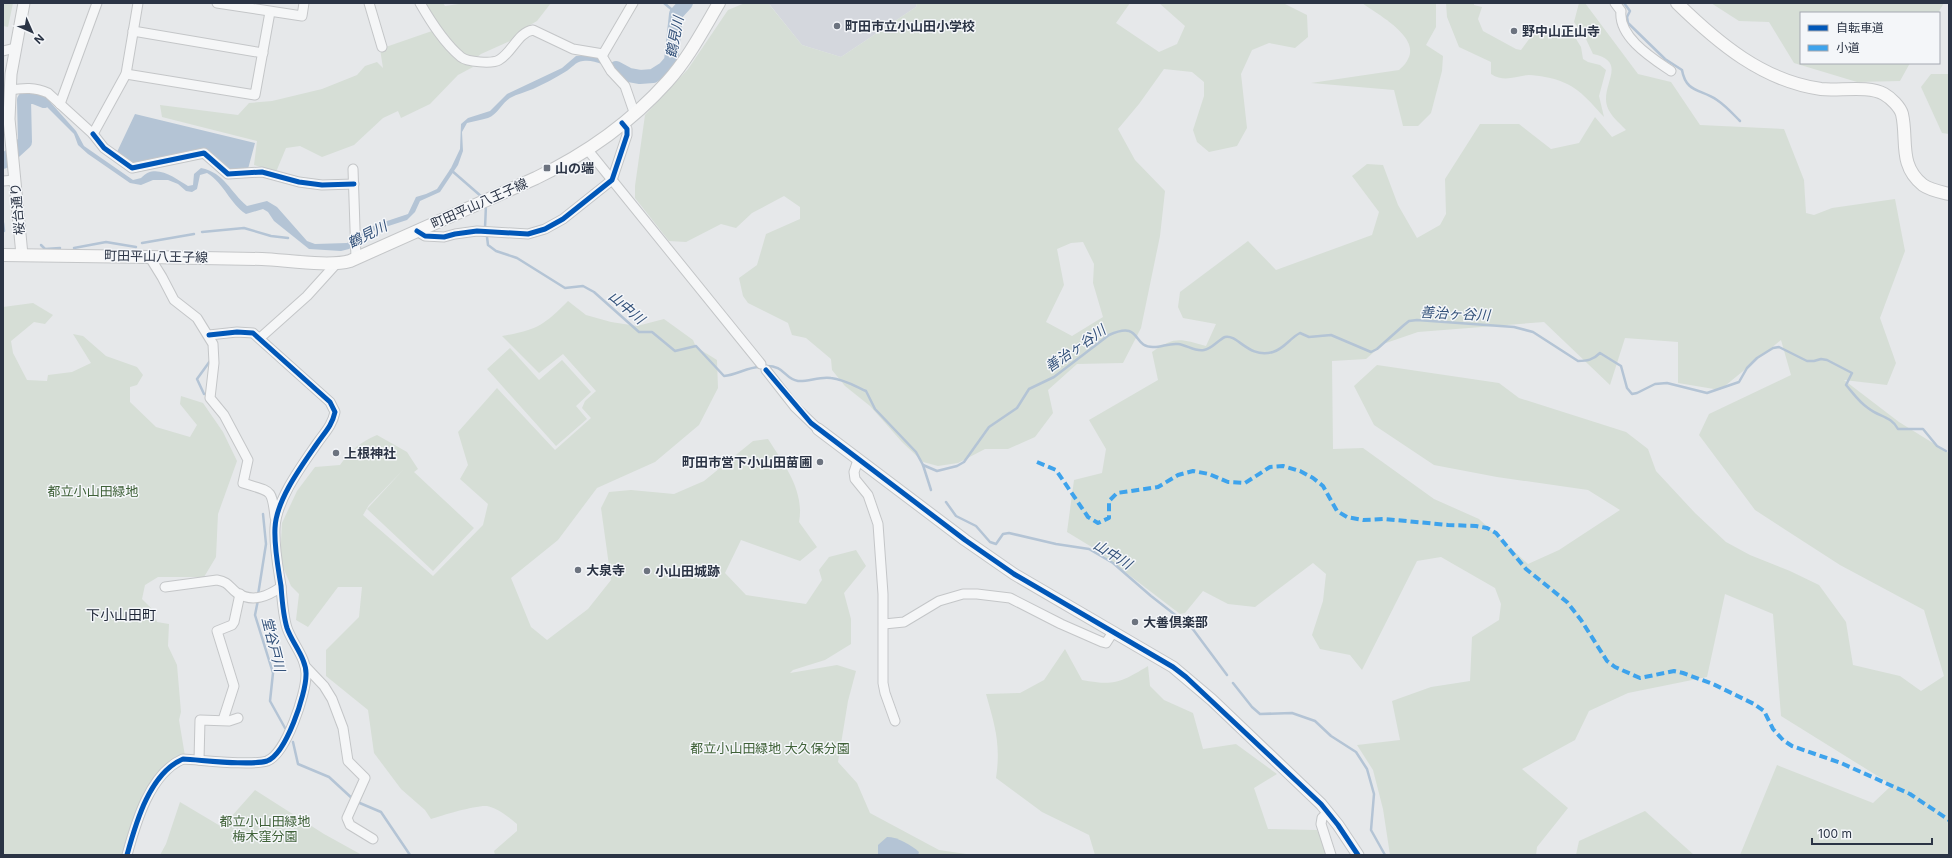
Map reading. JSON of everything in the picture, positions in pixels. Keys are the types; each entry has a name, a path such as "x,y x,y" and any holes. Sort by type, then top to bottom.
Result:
{"main road":[{"name":"町田平山八王子線","path":"3,255 148,256 284,260 336,264 356,252 417,231 556,168 587,149 622,124 667,82 683,62 719,3"},
{"path":"1678,3 1734,53 1762,70 1779,77 1820,88 1872,90 1884,94 1892,100 1902,115 1906,157 1914,174 1924,185 1949,194"}],"street":[{"path":"24,3 15,48 10,90 40,89 48,93 93,134 104,148 132,168 204,153 228,174 262,172 299,182 322,186 354,184"},
{"path":"60,104 97,3"},
{"path":"93,134 126,74 138,3"},
{"path":"217,3 302,16 304,3"},
{"path":"369,3 382,47"},
{"path":"420,3 433,24 462,58 485,63 499,60 525,32 533,30 573,49 602,55 611,71 625,86 634,112"},
{"path":"602,55 633,3"},
{"path":"1615,3 1621,12 1620,19 1622,27 1626,32 1646,54 1671,71"},
{"path":"126,74 255,95 270,12"},
{"path":"133,31 263,53"},
{"path":"3,51 15,48"},
{"name":"桜台通り","path":"10,90 9,119 22,255"},
{"path":"417,231 425,236 444,237 477,231 518,235 537,233 563,219 612,180 627,135 627,129 622,124"},
{"path":"587,149 795,407 818,428 858,460 965,540 1014,574 1173,667 1298,781 1328,812 1358,855"},
{"path":"353,169 356,252"},
{"path":"3,181 15,180"},
{"path":"127,855 135,830 156,780 175,762 183,759 256,762 269,760 276,755 284,745 292,727 306,675 305,666 287,627 275,541 276,522 273,497 268,491 243,483 248,460 224,415 210,398 214,350 209,335 197,318 174,300 162,277 148,256"},
{"path":"260,338 307,296 336,264"},
{"path":"209,335 245,333 253,334 260,338 330,402 335,412 332,424 310,454 284,497 276,522"},
{"path":"858,460 854,472 855,479 868,495 878,524 884,624 883,683 884,693 895,721"},
{"path":"165,587 217,580 225,581 240,594 253,597 265,597 281,587"},
{"path":"224,720 234,686 217,631 232,625 234,622 240,594"},
{"path":"884,624 904,622 939,601 963,594 977,594 1010,598 1061,624 1102,642 1106,643 1113,632"},
{"path":"305,666 324,686 332,698 343,728 348,761 365,778 358,796 347,815 350,825 373,839"},
{"path":"199,760 200,720 224,720 229,722 238,718"},
{"path":"1328,812 1322,818 1321,824 1331,855"}],"shaded area":[{"name":"町田市立小山田小学校","path":"763,3 917,3 916,7 841,57 802,45 770,5"}],"green space":[{"path":"3,3 13,3 8,27 3,26"},
{"path":"424,3 443,3 445,6 466,3 551,3 537,21 523,29 510,41 481,54 468,64 473,67 458,75 430,104 401,118 398,111 383,118 354,145 322,157 300,146 286,148 276,172 254,165 257,141 162,117 160,105 238,115 249,103 272,101 322,89 357,75 365,66 377,62 383,68 380,49 432,31 435,34"},
{"path":"745,3 768,3 802,45 841,57 916,7 917,3 1130,3 1116,23 1159,52 1177,44 1185,26 1159,3 1283,3 1307,15 1308,37 1295,48 1269,43 1252,50 1241,74 1247,128 1237,146 1209,152 1197,142 1193,130 1204,96 1204,82 1192,72 1164,69 1139,104 1118,129 1135,160 1165,191 1160,236 1141,328 1123,363 1077,364 1048,390 1053,413 1035,437 1008,449 985,449 958,463 938,466 923,462 902,442 870,406 845,386 832,370 831,359 806,338 792,335 788,323 748,303 743,296 739,278 757,265 766,234 800,219 800,207 784,196 752,213 736,228 721,224 686,242 669,241 635,198 635,186 645,115 688,69 728,10","holes":["1083,242 1094,264 1093,283 1103,317 1072,336 1046,322 1064,285 1057,249 1071,243"]},
{"path":"1362,3 1436,3 1436,27 1426,45 1443,56 1442,71 1431,113 1418,126 1403,126 1394,90 1311,83 1399,70 1406,62 1410,52 1409,44 1404,35 1387,20"},
{"path":"1446,3 1474,3 1474,5 1482,7 1478,19 1483,31 1516,49 1521,50 1537,28 1570,29 1581,47 1583,59 1600,65 1606,70 1599,96 1604,117 1585,96 1564,82 1535,75 1505,79 1491,74 1491,62 1459,47 1447,17"},
{"path":"1579,3 1585,3 1638,74 1671,82 1700,125 1784,129 1804,180 1806,213 1814,215 1832,208 1895,199 1905,251 1880,318 1896,363 1887,385 1844,380 1899,422 1949,453 1949,855 1740,855 1777,765 1873,803 1892,785 1781,716 1773,614 1725,594 1707,677 1628,693 1589,711 1575,740 1522,769 1568,808 1537,847 1536,855 1390,855 1383,809 1373,770 1357,745 1400,740 1392,701 1431,687 1470,681 1472,637 1499,620 1501,604 1495,588 1441,557 1417,561 1362,670 1350,655 1320,649 1312,635 1323,601 1326,574 1313,563 1255,607 1228,604 1203,591 1185,613 1180,614 1095,549 1067,532 1074,480 1102,473 1106,449 1089,420 1158,380 1152,352 1166,343 1178,340 1206,346 1216,324 1183,318 1178,307 1180,292 1248,241 1276,270 1372,235 1379,212 1352,176 1367,164 1383,165 1398,205 1417,238 1440,225 1446,214 1445,179 1480,124 1519,124 1551,149 1579,143 1595,117 1612,137 1626,130 1610,113 1607,104 1607,92 1612,72 1609,61 1603,57 1593,54 1585,37 1574,22","holes":["1544,322 1610,385 1625,338 1678,342 1678,383 1720,390 1781,340 1791,375 1709,414 1699,435 1755,510 1840,565 1924,610 1944,676 1921,691 1900,676 1853,665 1846,622 1819,585 1790,571 1750,555 1726,542 1695,513 1656,471 1648,449 1626,432 1519,398 1499,383 1377,365 1354,386 1374,425 1434,465 1497,477 1588,490 1620,510 1559,550 1528,564 1479,519 1434,499 1363,448 1333,449 1332,361 1366,359 1383,344 1418,332"]},
{"path":"1711,3 1944,3 1939,12 1800,12 1800,64 1909,64 1900,81 1857,82 1794,63 1769,22 1739,21"},
{"path":"1931,74 1949,74 1949,134 1942,133 1921,87"},
{"name":"都立小山田緑地 大久保分園","path":"568,301 586,315 611,322 637,326 664,319 693,340 696,347 717,360 718,388 699,425 655,462 597,488 558,540 511,578 531,627 547,640 588,609 611,580 601,508 609,492 631,490 674,494 704,481 753,441 768,439 792,478 799,499 799,522 817,547 800,561 741,540 725,573 746,595 806,604 822,580 819,570 829,557 856,550 866,566 844,593 851,619 851,644 825,660 793,670 790,673 837,665 856,671 848,701 838,762 857,783 870,813 939,850 973,855 495,855 494,851 517,831 517,824 514,821 499,811 487,806 468,809 431,819 425,810 401,789 374,753 368,710 326,676 326,650 359,617 362,587 338,587 308,627 296,620 299,594 291,586 280,560 282,523 297,491 315,467 340,465 356,447 377,435 407,452 418,469 414,472 474,528 433,571 367,509 403,470 369,505 363,515 433,576 483,525 488,504 460,479 468,465 458,432 497,388 555,450 591,418 582,408 585,401 596,391 563,354 539,373 502,336 524,332 539,326"},
{"name":"都立小山田緑地","path":"33,303 53,315 45,324 34,322 11,341 13,353 27,380 47,381 48,375 72,372 91,363 73,334 83,336 106,356 137,367 143,375 137,385 130,387 130,402 156,427 190,437 197,425 180,404 181,396 203,403 223,432 237,461 218,514 216,557 204,577 158,577 145,585 142,599 153,610 157,622 169,624 168,646 177,665 181,712 179,720 185,756 158,773 124,855 3,855 3,307"},
{"path":"510,348 539,380 562,360 591,392 576,406 587,419 556,446 487,369"},
{"path":"1065,649 1082,680 1102,683 1116,682 1148,666 1150,686 1164,700 1193,713 1203,749 1236,744 1277,774 1254,788 1268,829 1317,830 1325,847 1325,855 1095,855 1089,835 1042,812 996,778 998,755 996,735 986,694 1020,693 1044,680"},
{"name":"都立小山田緑地 梅木窪分園","path":"255,790 324,834 362,855 160,855 166,844 180,802 222,827"},
{"path":"1645,811 1694,855 1576,855 1579,841"}],"water":[{"path":"683,3 691,3 682,12 676,22 673,32 670,63 666,72 660,78 651,82 641,82 602,64 593,61 583,61 541,85 510,98 497,112 486,119 467,123 462,132 463,151 458,165 440,192 420,201 415,212 407,220 373,231 349,249 341,251 309,249 274,221 268,212 263,209 246,214 240,210 218,182 207,173 200,175 197,189 192,192 186,191 178,184 168,180 153,180 141,185 130,183 88,154 78,145 74,134 42,102 26,100 26,94 35,93 41,95 51,103 76,131 84,146 133,180 141,178 152,171 159,171 188,186 193,185 194,174 201,168 209,170 222,179 247,206 267,201 277,207 307,241 315,244 347,243 375,225 408,214 416,197 437,189 451,168 460,149 461,124 468,118 490,111 507,94 562,68 576,56 592,56 605,59 638,78 650,78 656,75 663,67 667,59 672,19 676,10"},
{"path":"135,114 255,143 248,169 231,170 205,148 134,164 117,152"},
{"path":"887,837 896,838 908,844 919,852 918,855 878,855 878,845"}],"waterway":[{"path":"664,3 676,13"},
{"name":"鶴見川","path":"616,68 629,75 640,77 653,76 664,69 671,61 676,14 686,3"},
{"path":"1624,3 1630,11 1627,17 1628,23 1665,59 1682,70 1687,83 1691,87 1717,100 1740,121"},
{"name":"鶴見川","path":"3,162 25,142 24,100 26,97 34,97 44,101"},
{"name":"山中川","path":"451,170 482,197"},
{"name":"山中川","path":"485,228 486,205"},
{"name":"堂谷戸川","path":"3,223 4,231"},
{"path":"202,232 244,228 271,236 288,238"},
{"path":"142,243 194,234"},
{"name":"山中川","path":"487,237 488,245 496,251 517,258 565,288 583,286 594,292 639,332 652,332 675,351 696,346 724,376 751,368 760,367"},
{"name":"堂谷戸川","path":"74,248 106,242 136,247"},
{"name":"堂谷戸川","path":"41,245 45,249 60,248"},
{"name":"善治ヶ谷川","path":"923,465 937,471 957,466 964,462 989,427 1017,408 1029,389 1054,377 1109,335 1120,331 1132,332 1142,343 1147,346 1157,347 1178,344 1201,350 1210,348 1225,337 1230,337 1250,350 1264,353 1277,351 1300,333 1309,337 1331,335 1371,352 1377,349 1409,321 1417,320 1514,327 1533,332 1578,361 1590,360 1600,353 1621,366 1627,388 1632,394 1655,384 1667,383 1707,393 1739,382 1747,368 1757,358 1773,348 1779,347 1807,361 1821,359 1827,360 1852,373 1846,385 1865,406 1888,419 1898,429 1923,429 1937,446 1946,451"},
{"name":"堂谷戸川","path":"204,394 197,379 210,361"},
{"name":"山中川","path":"765,366 777,368 793,380 806,381 823,378 835,379 849,383 866,391 875,409 916,452 923,465 931,490"},
{"name":"山中川","path":"946,502 956,516 976,526 990,542 996,544 1003,534 1009,533 1056,544 1089,549 1113,563 1151,596 1192,628 1227,675"},
{"name":"堂谷戸川","path":"258,595 266,544 263,514"},
{"name":"堂谷戸川","path":"258,600 255,615 273,673 270,701 285,728"},
{"name":"山中川","path":"1233,683 1252,707 1260,714 1292,713 1315,721 1331,736 1356,752 1367,769 1374,794 1371,830 1385,855"},
{"name":"堂谷戸川","path":"293,742 298,764 329,777 355,801 381,812 410,855"}],"marked path":[{"path":"1037,462 1056,470 1088,517 1098,523 1109,518 1109,501 1117,493 1158,487 1178,475 1193,471 1209,474 1228,482 1245,483 1270,467 1283,466 1300,471 1313,478 1323,486 1337,511 1347,517 1363,520 1385,519 1487,528 1496,533 1526,569 1567,602 1581,620 1607,661 1615,667 1640,678 1674,671 1713,684 1754,704 1764,711 1773,729 1783,740 1792,746 1841,763 1910,794 1949,820"}],"cycle path":[{"path":"417,231 425,236 444,237 477,231 528,234 545,229 563,219 612,180 627,135 627,129 622,123"},
{"path":"93,134 104,148 132,168 204,153 228,174 262,172 299,182 322,185 354,184"},
{"path":"127,855 135,828 146,800 153,787 171,766 183,759 238,763 267,761 274,756 288,736 299,709 305,684 306,669 299,651 289,634 283,607 276,550 276,518 284,496 296,474 330,425 335,412 330,402 253,333 237,332 209,335"},
{"path":"766,370 811,423 965,540 1014,574 1173,667 1186,677 1321,804 1338,825 1358,855"}],"place":[{"name":"町田市立小山田小学校","path":"837,26"},
{"name":"野中山正山寺","path":"1514,31"},
{"name":"山の端","path":"547,168"},
{"name":"上根神社","path":"336,453"},
{"name":"町田市営下小山田苗圃","path":"820,462"},
{"name":"大泉寺","path":"578,570"},
{"name":"小山田城跡","path":"647,571"},
{"name":"大善倶楽部","path":"1135,622"}],"district":[{"name":"下小山田町","path":"121,614"}]}
